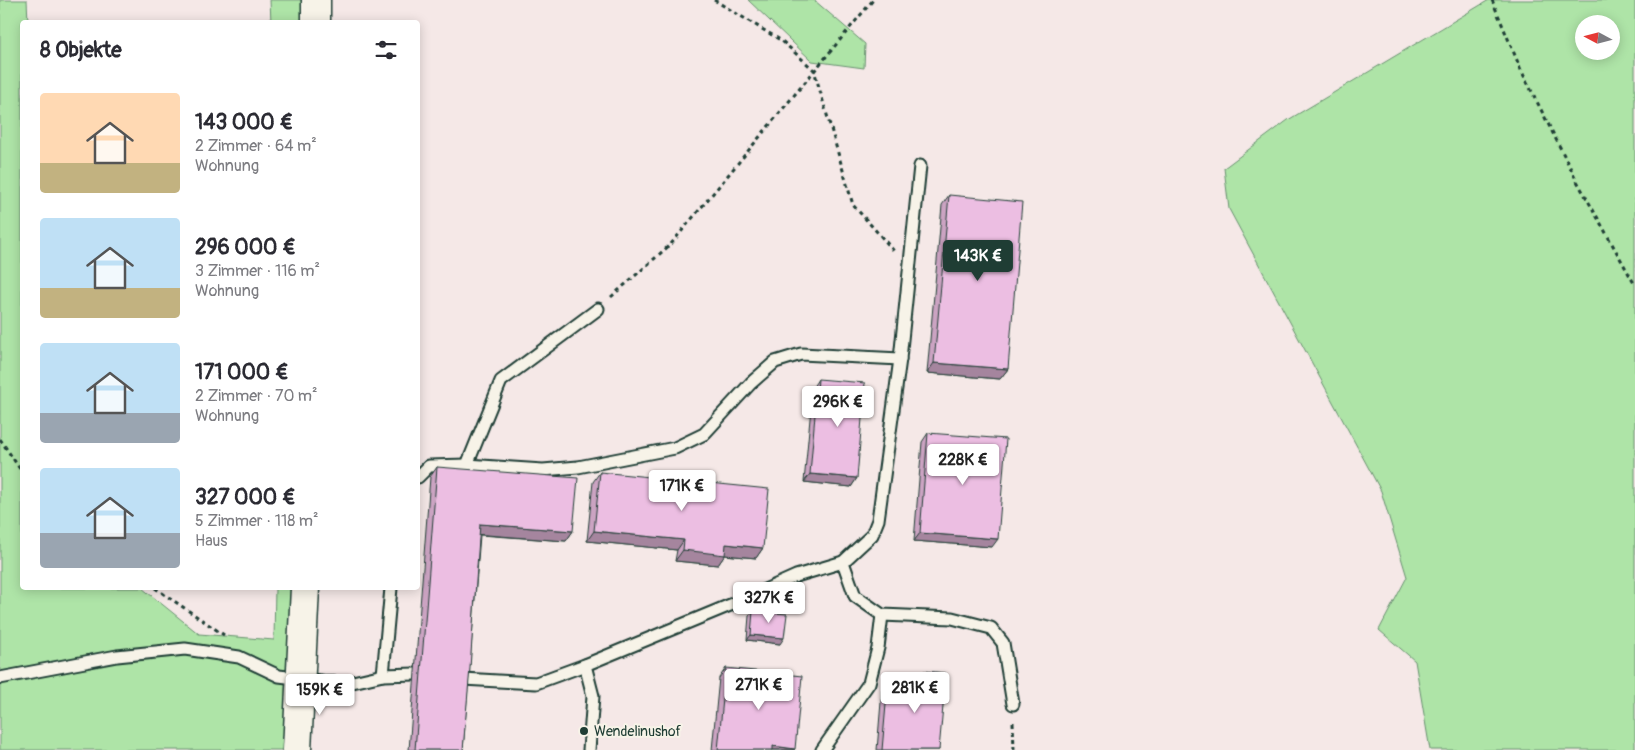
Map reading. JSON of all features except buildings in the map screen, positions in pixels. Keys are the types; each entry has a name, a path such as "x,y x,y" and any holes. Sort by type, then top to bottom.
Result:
{"street":[{"path":"316,0 316,20"},
{"path":"297,750 305,590"}],"lane":[{"path":"463,679 536,683 586,665 796,576 843,562 872,535 878,520 900,359 920,166"},
{"path":"467,465 501,381 598,309"},
{"path":"420,475 429,466 467,465 543,470 570,468 675,448 704,434 750,383 775,362 801,354 873,356 900,359"},
{"path":"843,562 855,596 882,615 952,618 991,628 1003,642 1013,704"},
{"path":"384,675 391,590"},
{"path":"822,750 869,683 878,648 882,615"},
{"path":"0,678 117,656 185,648 239,657 279,676 344,684 384,675 415,674"},
{"path":"586,665 593,696 589,750"}],"path":[{"path":"714,0 782,41 814,70 853,205 909,268"},
{"path":"598,309 671,244 873,0"},
{"path":"1492,0 1521,70 1568,164 1635,286"},
{"path":"0,439 20,469"},
{"path":"158,590 236,644 239,657"},
{"path":"1013,704 1014,750"}],"green space":[{"path":"0,0 27,0 28,20 20,20 20,590 144,590 199,634 274,640 275,590 319,590 311,750 0,750"},
{"path":"270,0 329,0 329,20 271,20"},
{"path":"748,0 814,0 865,44 864,68 812,61"},
{"path":"1489,0 1635,0 1635,750 1430,750 1415,661 1379,630 1407,577 1381,491 1229,209 1224,168 1288,120"}],"place":[{"name":"Wendelinushof","path":"584,731"}]}
